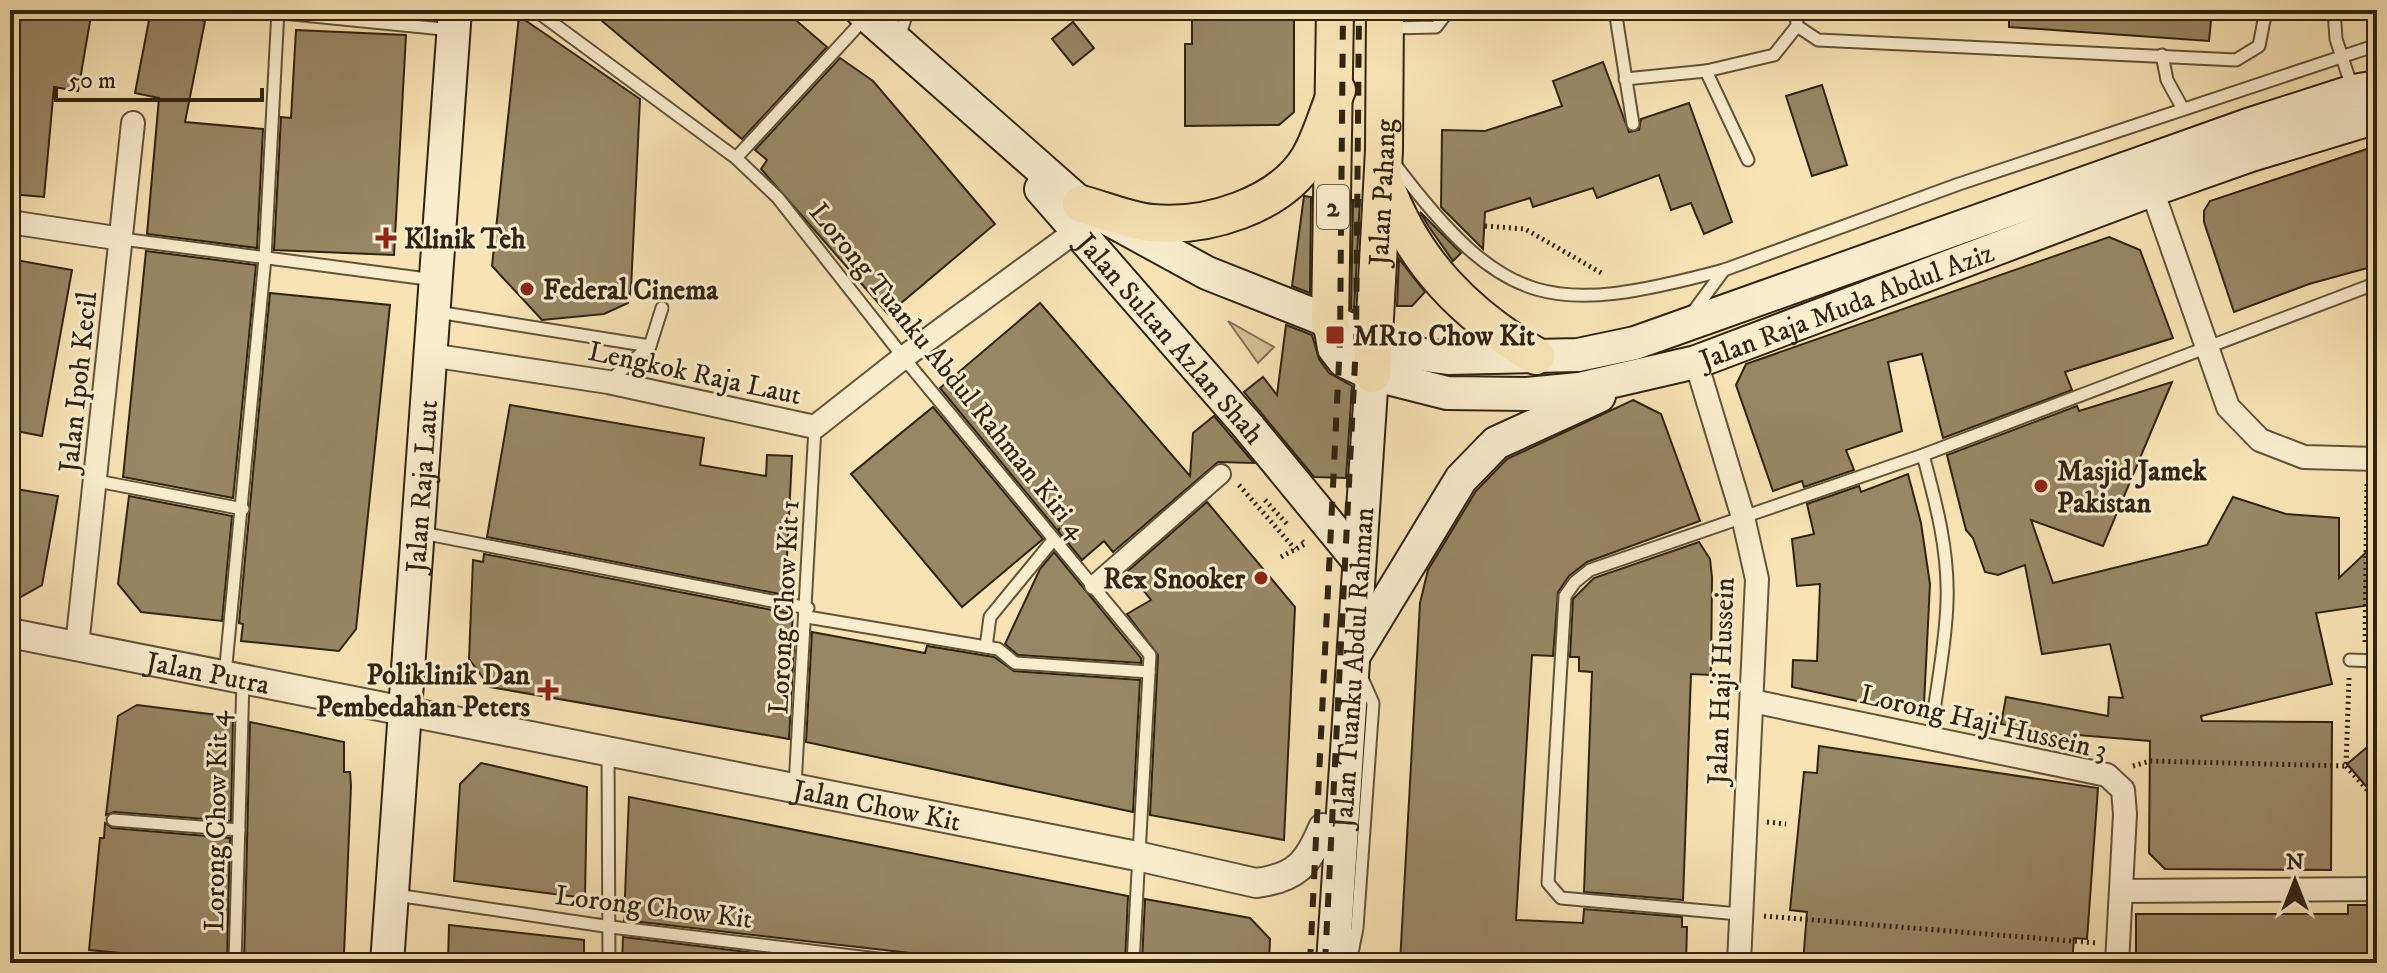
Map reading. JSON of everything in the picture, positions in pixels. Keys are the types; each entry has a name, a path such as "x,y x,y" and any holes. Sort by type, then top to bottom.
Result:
{"main road":[{"name":"Jalan Pahang","path":"1330,324 1337,90 1335,10"},
{"name":"Jalan Sultan Azlan Shah","path":"864,13 982,120 1078,217 1358,560"},
{"name":"Jalan Pahang","path":"1372,374 1383,162 1385,19"},
{"name":"Jalan Raja Laut","path":"387,963 454,20"},
{"name":"Jalan Raja Muda Abdul Aziz","path":"1374,338 1410,353 1448,358 1578,355 1635,343 2365,89"},
{"path":"1078,217 1151,223 1194,222 1237,210 1278,192 1309,158 1337,90"},
{"name":"Jalan Raja Muda Abdul Aziz","path":"1330,324 1334,348 1344,361 1372,374 1447,393 1527,394 1579,389 1696,362 2152,190 2251,155 2377,117"},
{"path":"1383,162 1407,234 1444,286 1500,335 1536,356"},
{"name":"Jalan Sultan Azlan Shah","path":"1078,217 1330,324 1374,338"},
{"path":"1353,658 1461,479 1496,443 1589,399 1696,362"},
{"name":"Jalan Tuanku Abdul Rahman","path":"1339,958 1358,560 1372,374"},
{"path":"1339,958 1323,828 1335,654 1356,598"}],"street":[{"name":"Jalan Ipoh Kecil","path":"77,646 133,123"},
{"path":"2152,190 2228,407 2260,440 2304,457 2372,459"},
{"name":"Lengkok Raja Laut","path":"430,355 608,382 815,427 1078,217"},
{"path":"10,222 122,239"},
{"name":"Jalan Haji Hussein","path":"1696,362 1743,517 1757,579 1739,963"},
{"path":"1094,585 1228,477"},
{"name":"Jalan Putra","path":"10,633 405,712"},
{"name":"Lorong Haji Hussein 3","path":"1752,701 2107,775 2123,790 2126,844 2118,954"},
{"name":"Jalan Chow Kit","path":"405,712 1137,856 1256,883 1275,881 1309,861 1323,828"},
{"path":"2122,891 2377,889"}],"lane":[{"path":"252,10 454,20"},
{"name":"Lorong Tuanku Abdul Rahman Kiri 4","path":"535,10 736,158 778,198 904,357 1150,655 1133,963"},
{"path":"897,43 908,10"},
{"path":"1385,19 1436,27 1449,10"},
{"path":"1615,10 1633,124"},
{"path":"1625,79 1706,71 1774,55 1797,26 1796,10"},
{"path":"1797,26 1818,40 2236,60 2259,46 2266,10"},
{"path":"2334,10 2341,54 2365,89"},
{"name":"Lorong Chow Kit 4","path":"235,963 239,830 234,678 243,509 265,258 278,12"},
{"path":"736,158 864,13"},
{"path":"1383,162 1471,252 1501,275 1528,289 1562,297 1620,294 1724,270 1959,184 2341,54 2377,45"},
{"path":"2162,55 2167,80 2183,109"},
{"path":"1706,71 1748,160"},
{"path":"122,239 265,258 650,346"},
{"path":"1683,326 1724,270"},
{"path":"1739,914 1561,898 1548,883 1565,596 1575,582 1590,570 1923,455 2377,283"},
{"path":"608,382 650,346 662,308"},
{"name":"Lorong Chow Kit 1","path":"795,788 815,427"},
{"path":"1923,455 1941,534 1947,603 1933,718"},
{"path":"97,481 243,509"},
{"path":"417,532 998,649 1015,663 1149,672"},
{"path":"986,647 990,617 1054,539"},
{"path":"2350,660 2377,661"},
{"path":"608,752 609,963"},
{"path":"113,820 239,830"},
{"name":"Lorong Chow Kit","path":"392,894 611,927 857,959 911,963"}],"path":[{"path":"1485,226 1525,229 1615,283"},
{"path":"2372,459 2365,647 2351,647 2346,766 2377,801"},
{"path":"1228,477 1295,549"},
{"path":"1265,500 1305,544 1281,557"},
{"path":"2107,775 2150,761 2346,766"},
{"path":"1739,914 2118,954"}],"shaded area":[{"path":"1228,321 1274,347 1258,363"}],"building":[{"path":"10,10 92,10 78,91 54,87 44,197 10,194 15,81 10,80"},
{"path":"151,10 205,21 185,122 263,129 257,248 147,234 159,98 135,93"},
{"path":"589,10 784,10 827,47 742,139"},
{"path":"1192,10 1294,10 1294,112 1279,125 1185,126 1185,44 1192,44"},
{"path":"2009,10 2212,10 2209,41 2009,27"},
{"path":"519,16 640,99 631,289 628,303 604,314 542,320 492,266"},
{"path":"1073,22 1094,48 1073,65 1052,39"},
{"path":"296,30 406,35 394,255 274,250 281,117 291,118"},
{"path":"840,58 873,81 995,224 888,314 761,169 767,160 755,150"},
{"path":"1603,62 1629,132 1639,130 1641,119 1689,103 1732,222 1704,234 1691,203 1671,210 1659,175 1597,198 1593,188 1533,207 1530,198 1485,212 1483,249 1441,207 1442,130 1485,131 1562,106 1553,81"},
{"path":"1822,85 1847,165 1812,176 1786,96"},
{"path":"2370,148 2371,267 2309,284 2234,312 2204,222 2204,211 2210,201"},
{"path":"1304,196 1311,197 1310,293 1292,286"},
{"path":"1353,200 1360,200 1354,311 1351,309"},
{"path":"1420,212 1461,253 1453,261 1429,227"},
{"path":"2109,237 2140,250 2173,338 2065,372 2072,390 1943,438 1922,354 1888,362 1902,431 1846,450 1854,470 1804,487 1802,481 1773,491 1736,385 1746,364"},
{"path":"146,251 256,265 233,498 123,477"},
{"path":"10,259 72,270 42,436 10,430"},
{"path":"1399,259 1425,292 1412,306 1397,306"},
{"path":"270,293 390,305 356,629 339,651 241,641 243,624 239,623"},
{"path":"1040,303 1190,476 1193,433 1214,416 1254,463 1218,462 1113,552 1104,541 1082,560 1058,531 1060,528 1057,530 940,388"},
{"path":"1286,325 1312,335 1319,359 1329,373 1352,386 1346,478 1314,477 1244,392 1263,377 1277,395"},
{"path":"2172,382 2103,546 2031,520 2053,583 2207,545 2233,497 2286,514 2339,518 2339,578 2377,542 2377,604 2316,613 2332,684 2201,716 2202,721 2332,722 2331,870 2165,869 2149,853 2150,741 2078,735 2078,738 2001,724 2006,697 2108,716 2109,697 2123,698 2110,644 2042,654 2025,565 1998,575 1985,572 1973,538 1966,530 1947,455 2077,406 2079,411"},
{"path":"1633,400 1661,414 1700,521 1587,562 1569,576 1558,592 1553,656 1532,655 1516,920 1583,923 1584,909 1682,917 1682,927 1687,927 1686,963 1400,963 1420,603 1428,570 1476,491 1507,459"},
{"path":"510,405 704,438 700,465 766,476 767,455 792,456 785,595 487,537"},
{"path":"933,407 1043,539 962,607 851,474"},
{"path":"1908,474 1921,523 1930,584 1924,704 1917,714 1792,687 1793,660 1817,661 1820,584 1797,586 1792,539 1814,534 1807,504 1859,486 1861,492"},
{"path":"10,488 58,496 42,585 10,603"},
{"path":"129,496 232,516 222,621 141,612 118,584"},
{"path":"1207,502 1295,607 1284,840 1150,815 1158,655 1127,614 1151,600 1128,571"},
{"path":"1699,542 1710,559 1712,577 1711,675 1691,674 1683,900 1584,892 1592,672 1579,671 1579,657 1570,657 1573,599 1594,578"},
{"path":"1054,552 1141,658 1141,663 1018,655 1005,644 1040,569"},
{"path":"484,554 793,614 792,628 795,629 789,739 490,687 469,659 473,560 483,562"},
{"path":"812,632 925,653 927,646 994,657 1014,671 1140,680 1133,812 806,742"},
{"path":"137,705 233,717 231,821 114,812 106,815 118,716"},
{"path":"250,722 344,742 344,772 350,772 351,786 344,954 331,963 244,963"},
{"path":"2377,739 2377,799 2347,764"},
{"path":"1819,746 2098,788 2087,939 2074,938 2072,963 1803,963 1807,912 1790,910 1804,772 1817,773"},
{"path":"481,763 587,787 585,898 454,881 460,784"},
{"path":"629,797 1128,896 1125,963 997,963 624,920"},
{"path":"105,823 112,828 230,838 227,963 89,950 100,838 104,838"},
{"path":"1145,899 1250,918 1270,939 1269,963 1142,963"},
{"path":"2348,905 2377,905 2377,963 2136,963 2136,914 2348,914"},
{"path":"449,925 584,940 584,963 448,963"},
{"path":"623,937 840,963 622,963"}],"railway":[{"path":"1310,963 1340,341 1343,10"},
{"path":"1325,963 1356,343 1359,10"}],"place":[{"name":"Klinik Teh","path":"386,238"},
{"name":"Federal Cinema","path":"527,289"},
{"name":"MR10 Chow Kit","path":"1335,335"},
{"name":"Masjid Jamek Pakistan","path":"2041,486"},
{"name":"Rex Snooker","path":"1261,578"},
{"name":"Poliklinik Dan Pembedahan Peters","path":"548,690"}]}
